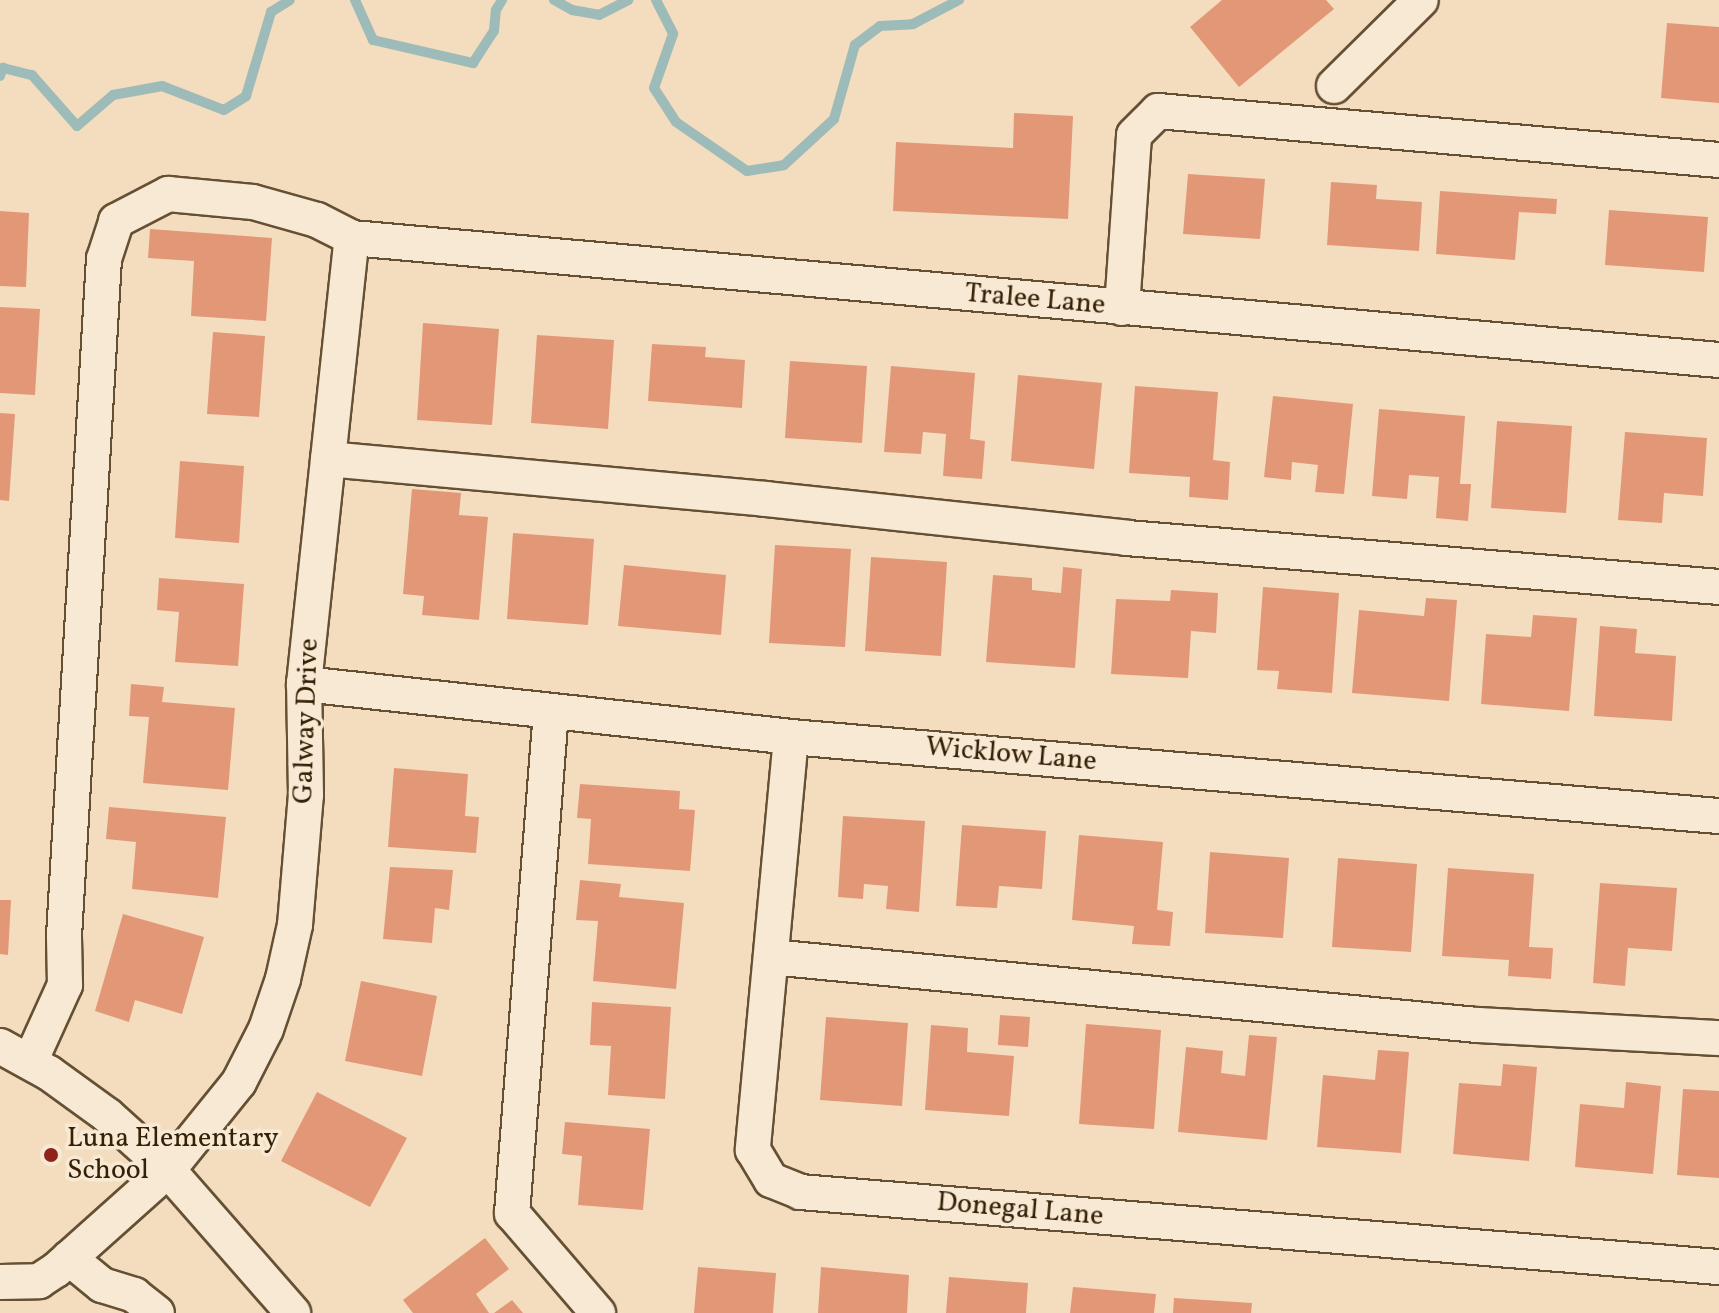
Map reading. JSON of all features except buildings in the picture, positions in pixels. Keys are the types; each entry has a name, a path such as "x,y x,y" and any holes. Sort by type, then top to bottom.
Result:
{"street":[{"path":"1334,86 1421,0"},
{"path":"1122,308 1134,135 1158,111 1719,160"},
{"path":"30,1062 65,985 64,936 104,259 116,221 168,194 253,202 317,220 352,238"},
{"name":"Tralee Lane","path":"352,238 1719,360"},
{"name":"Galway Drive","path":"0,1282 39,1281 168,1170 239,1082 266,1029 283,979 295,925 306,795 304,684 352,238"},
{"path":"328,459 765,499 1127,538 1719,587"},
{"name":"Wicklow Lane","path":"304,684 791,737 1719,816"},
{"path":"551,711 512,1213 598,1313"},
{"name":"Donegal Lane","path":"791,737 753,1150 771,1180 800,1192 1719,1267"},
{"path":"771,957 1477,1025 1719,1038"},
{"path":"0,1046 30,1062 107,1115 168,1170 293,1313"},
{"path":"69,1258 102,1285 134,1295 157,1313"}],"waterway":[{"path":"0,76 3,68 32,75 77,126 113,95 162,86 224,110 246,96 271,12 290,0"},
{"path":"355,0 373,40 473,63 494,31 496,10 502,0"},
{"path":"554,0 572,10 599,15 628,0"},
{"path":"656,0 673,34 654,88 676,122 747,171 784,165 834,119 855,45 880,26 913,24 959,0"}],"place":[{"name":"Luna Elementary School","path":"51,1155"}]}
